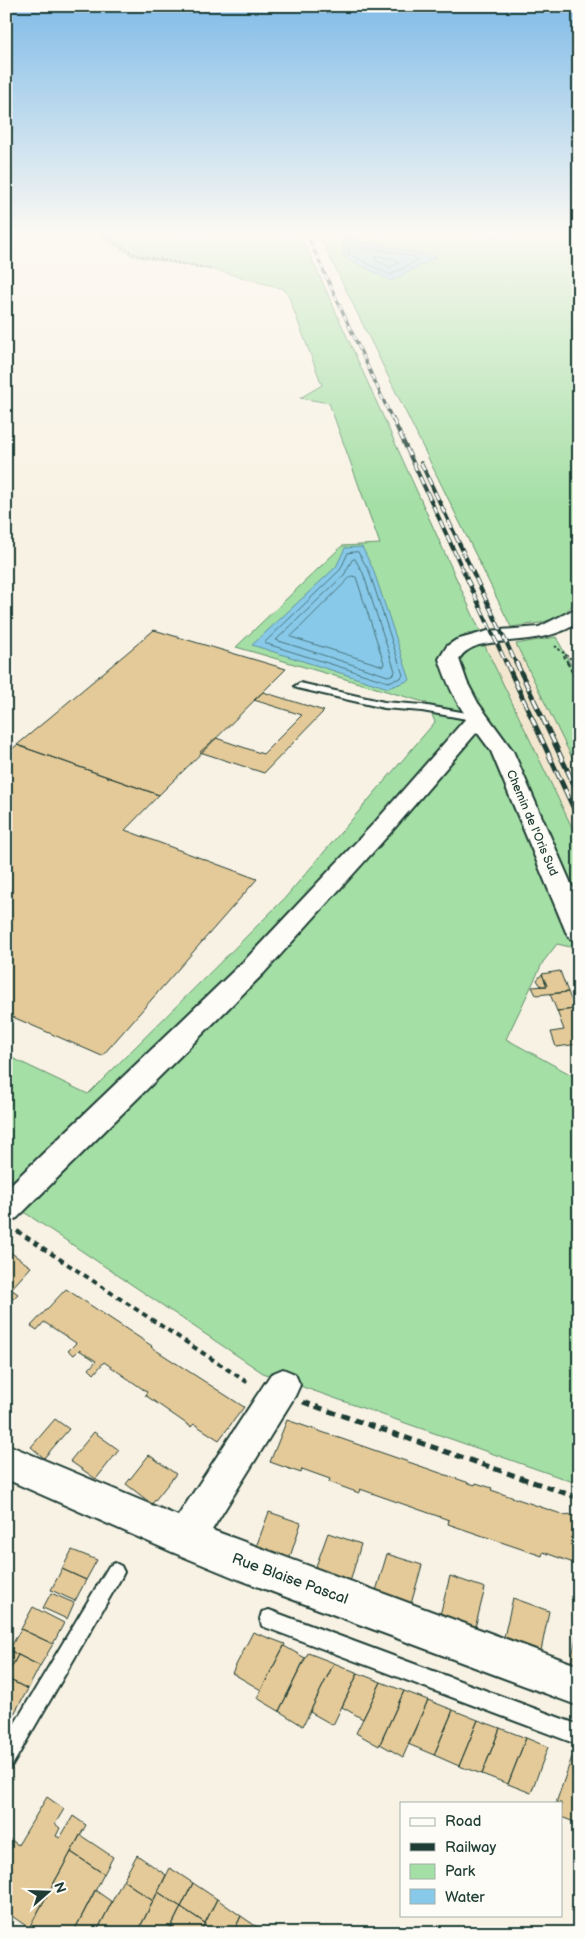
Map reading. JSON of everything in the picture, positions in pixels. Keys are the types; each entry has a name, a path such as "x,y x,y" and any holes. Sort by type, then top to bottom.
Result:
{"street":[{"name":"Chemin de l'Oris Sud","path":"579,613 561,625 543,632 472,640 459,646 451,654 449,664 468,704 502,751 579,932"},
{"path":"6,1209 255,966 384,826 478,718"},
{"path":"185,1539 283,1385"},
{"name":"Rue Blaise Pascal","path":"6,1461 185,1539 579,1686"}],"lane":[{"path":"300,686 384,705 422,708 478,718"},
{"path":"6,1757 115,1572"},
{"path":"270,1620 579,1735"}],"path":[{"path":"543,632 563,654 579,666"},
{"path":"563,654 579,684"}],"shaded area":[{"path":"484,644 516,644 579,772 579,842"}],"green space":[{"path":"300,325 342,325 481,633 465,634 466,644 484,644 579,842 579,949 557,944 543,962 506,1039 579,1079 579,1484 263,1373 6,1200 6,1055 88,1094 284,899 435,722 427,703 236,647 342,546 380,544 329,403 300,398 322,385"},
{"path":"363,325 579,325 579,598 562,616 540,623 511,627"},
{"path":"556,637 579,679 579,772 516,644"}],"water":[{"path":"362,547 373,569 410,680 388,688 252,645 336,567 345,548"}],"building":[{"path":"154,630 286,669 159,795 17,745"},
{"path":"263,692 324,711 264,773 200,752 216,738 263,754 302,715 254,700"},
{"path":"17,745 159,795 125,830 257,879 102,1056 6,1014 6,754"},
{"path":"560,971 568,992 536,995 532,987 547,986 542,974"},
{"path":"542,974 547,986 541,986 537,980"},
{"path":"568,992 575,1009 557,1011 550,994"},
{"path":"575,1009 579,1018 579,1044 556,1047 551,1032 564,1030 557,1011"},
{"path":"10,1252 31,1267 11,1289 18,1294 13,1299 6,1294 6,1256"},
{"path":"66,1289 244,1407 219,1440 194,1424 191,1427 145,1395 147,1392 104,1362 94,1374 89,1369 96,1361 79,1350 74,1355 68,1351 76,1343 44,1322 37,1330 31,1326"},
{"path":"55,1419 69,1429 44,1458 31,1447"},
{"path":"287,1420 475,1485 476,1483 492,1488 491,1490 567,1516 568,1514 579,1518 579,1565 543,1552 542,1556 448,1524 449,1520 360,1489 359,1493 329,1482 330,1479 302,1469 301,1473 270,1462"},
{"path":"94,1432 119,1450 96,1479 70,1461"},
{"path":"149,1455 176,1474 152,1504 126,1484"},
{"path":"269,1512 301,1523 289,1560 256,1547"},
{"path":"328,1533 361,1544 350,1582 315,1569"},
{"path":"72,1550 97,1560 86,1580 62,1569"},
{"path":"387,1554 422,1565 411,1604 376,1591"},
{"path":"62,1569 86,1580 75,1601 51,1590"},
{"path":"450,1576 485,1588 475,1628 440,1615"},
{"path":"51,1593 74,1603 67,1619 43,1608"},
{"path":"513,1598 549,1611 541,1651 504,1637"},
{"path":"33,1607 64,1623 53,1644 21,1629"},
{"path":"579,1622 579,1665 571,1662"},
{"path":"21,1629 53,1644 40,1666 9,1650"},
{"path":"253,1632 285,1644 261,1690 232,1673"},
{"path":"284,1646 305,1658 279,1711 257,1698"},
{"path":"9,1650 18,1655 6,1676 6,1655"},
{"path":"308,1653 334,1663 303,1726 279,1711"},
{"path":"18,1655 40,1666 28,1689 6,1678"},
{"path":"334,1663 358,1673 333,1725 310,1712"},
{"path":"358,1673 381,1682 363,1719 342,1707"},
{"path":"6,1678 28,1689 15,1712 6,1708"},
{"path":"381,1682 404,1691 379,1746 356,1733"},
{"path":"404,1691 428,1700 403,1757 380,1744"},
{"path":"428,1700 453,1710 434,1755 408,1744"},
{"path":"6,1708 15,1712 6,1726"},
{"path":"453,1710 478,1720 459,1766 434,1755"},
{"path":"478,1720 500,1728 482,1774 459,1766"},
{"path":"500,1728 526,1738 508,1784 482,1774"},
{"path":"526,1738 548,1747 531,1793 508,1784"},
{"path":"572,1757 579,1759 579,1817 577,1823 562,1817 562,1802 556,1802"},
{"path":"47,1797 64,1809 55,1824 60,1828 56,1836 60,1838 73,1816 86,1825 29,1928 6,1912 6,1836 18,1845"},
{"path":"80,1835 113,1857 104,1874 71,1852"},
{"path":"71,1852 104,1874 73,1933 37,1933 29,1928"},
{"path":"137,1855 166,1875 153,1901 123,1880"},
{"path":"170,1868 193,1883 181,1907 158,1892"},
{"path":"123,1880 153,1901 137,1933 96,1933"},
{"path":"193,1883 217,1899 205,1923 181,1907"},
{"path":"95,1890 112,1902 96,1933 89,1933 84,1929 82,1933 73,1933"},
{"path":"158,1892 181,1907 168,1933 137,1933"},
{"path":"217,1899 241,1916 233,1933 200,1933"},
{"path":"181,1907 205,1923 200,1933 168,1933"},
{"path":"241,1916 263,1931 262,1933 233,1933"}],"railway":[{"path":"349,325 393,421"},
{"path":"393,419 506,663"},
{"path":"421,463 516,663"},
{"path":"506,662 579,820"},
{"path":"516,662 579,795"}]}
